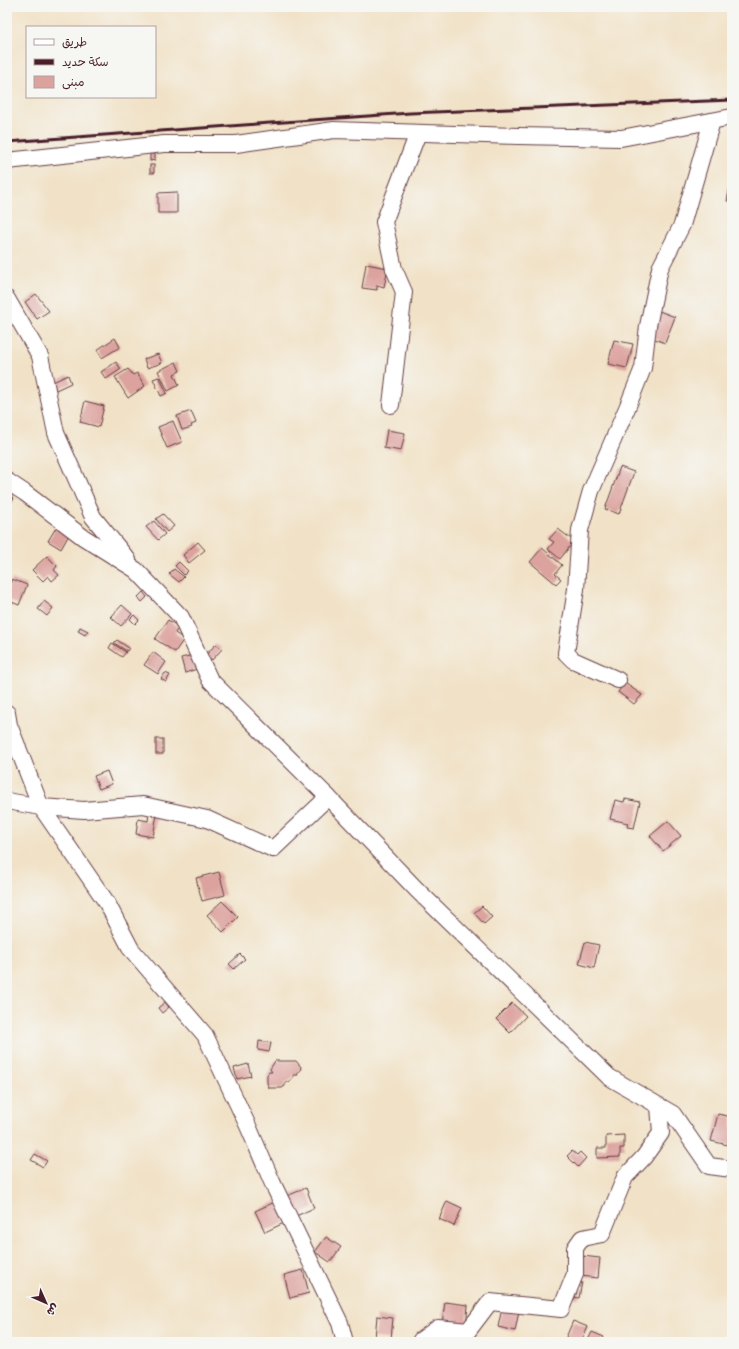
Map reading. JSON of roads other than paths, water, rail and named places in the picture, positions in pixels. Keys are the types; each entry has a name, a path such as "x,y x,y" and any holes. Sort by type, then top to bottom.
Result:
{"street":[{"path":"7,161 164,144 236,144 334,130 621,138 732,117"},
{"path":"618,680 573,660 566,653 576,589 580,530 591,491 643,368 648,326 660,268 682,225 712,121"},
{"path":"390,405 404,292 394,269 384,222 418,133"},
{"path":"7,299 40,356 56,433 93,517 136,570 181,618 210,680 328,797 417,890 609,1077 674,1114 709,1166 732,1170"},
{"path":"7,482 25,493 83,537 136,570"},
{"path":"7,713 9,725 41,807 107,903 131,949 205,1036 248,1126 273,1184 340,1323 345,1342"},
{"path":"7,801 41,807 84,810 143,805 207,819 273,849 328,797"},
{"path":"420,1342 420,1340 438,1328 468,1331 490,1302 561,1309 574,1274 575,1248 582,1238 602,1234 625,1177 644,1157 661,1133 659,1106"}],"railway":[{"path":"7,142 410,113 732,100"}]}
